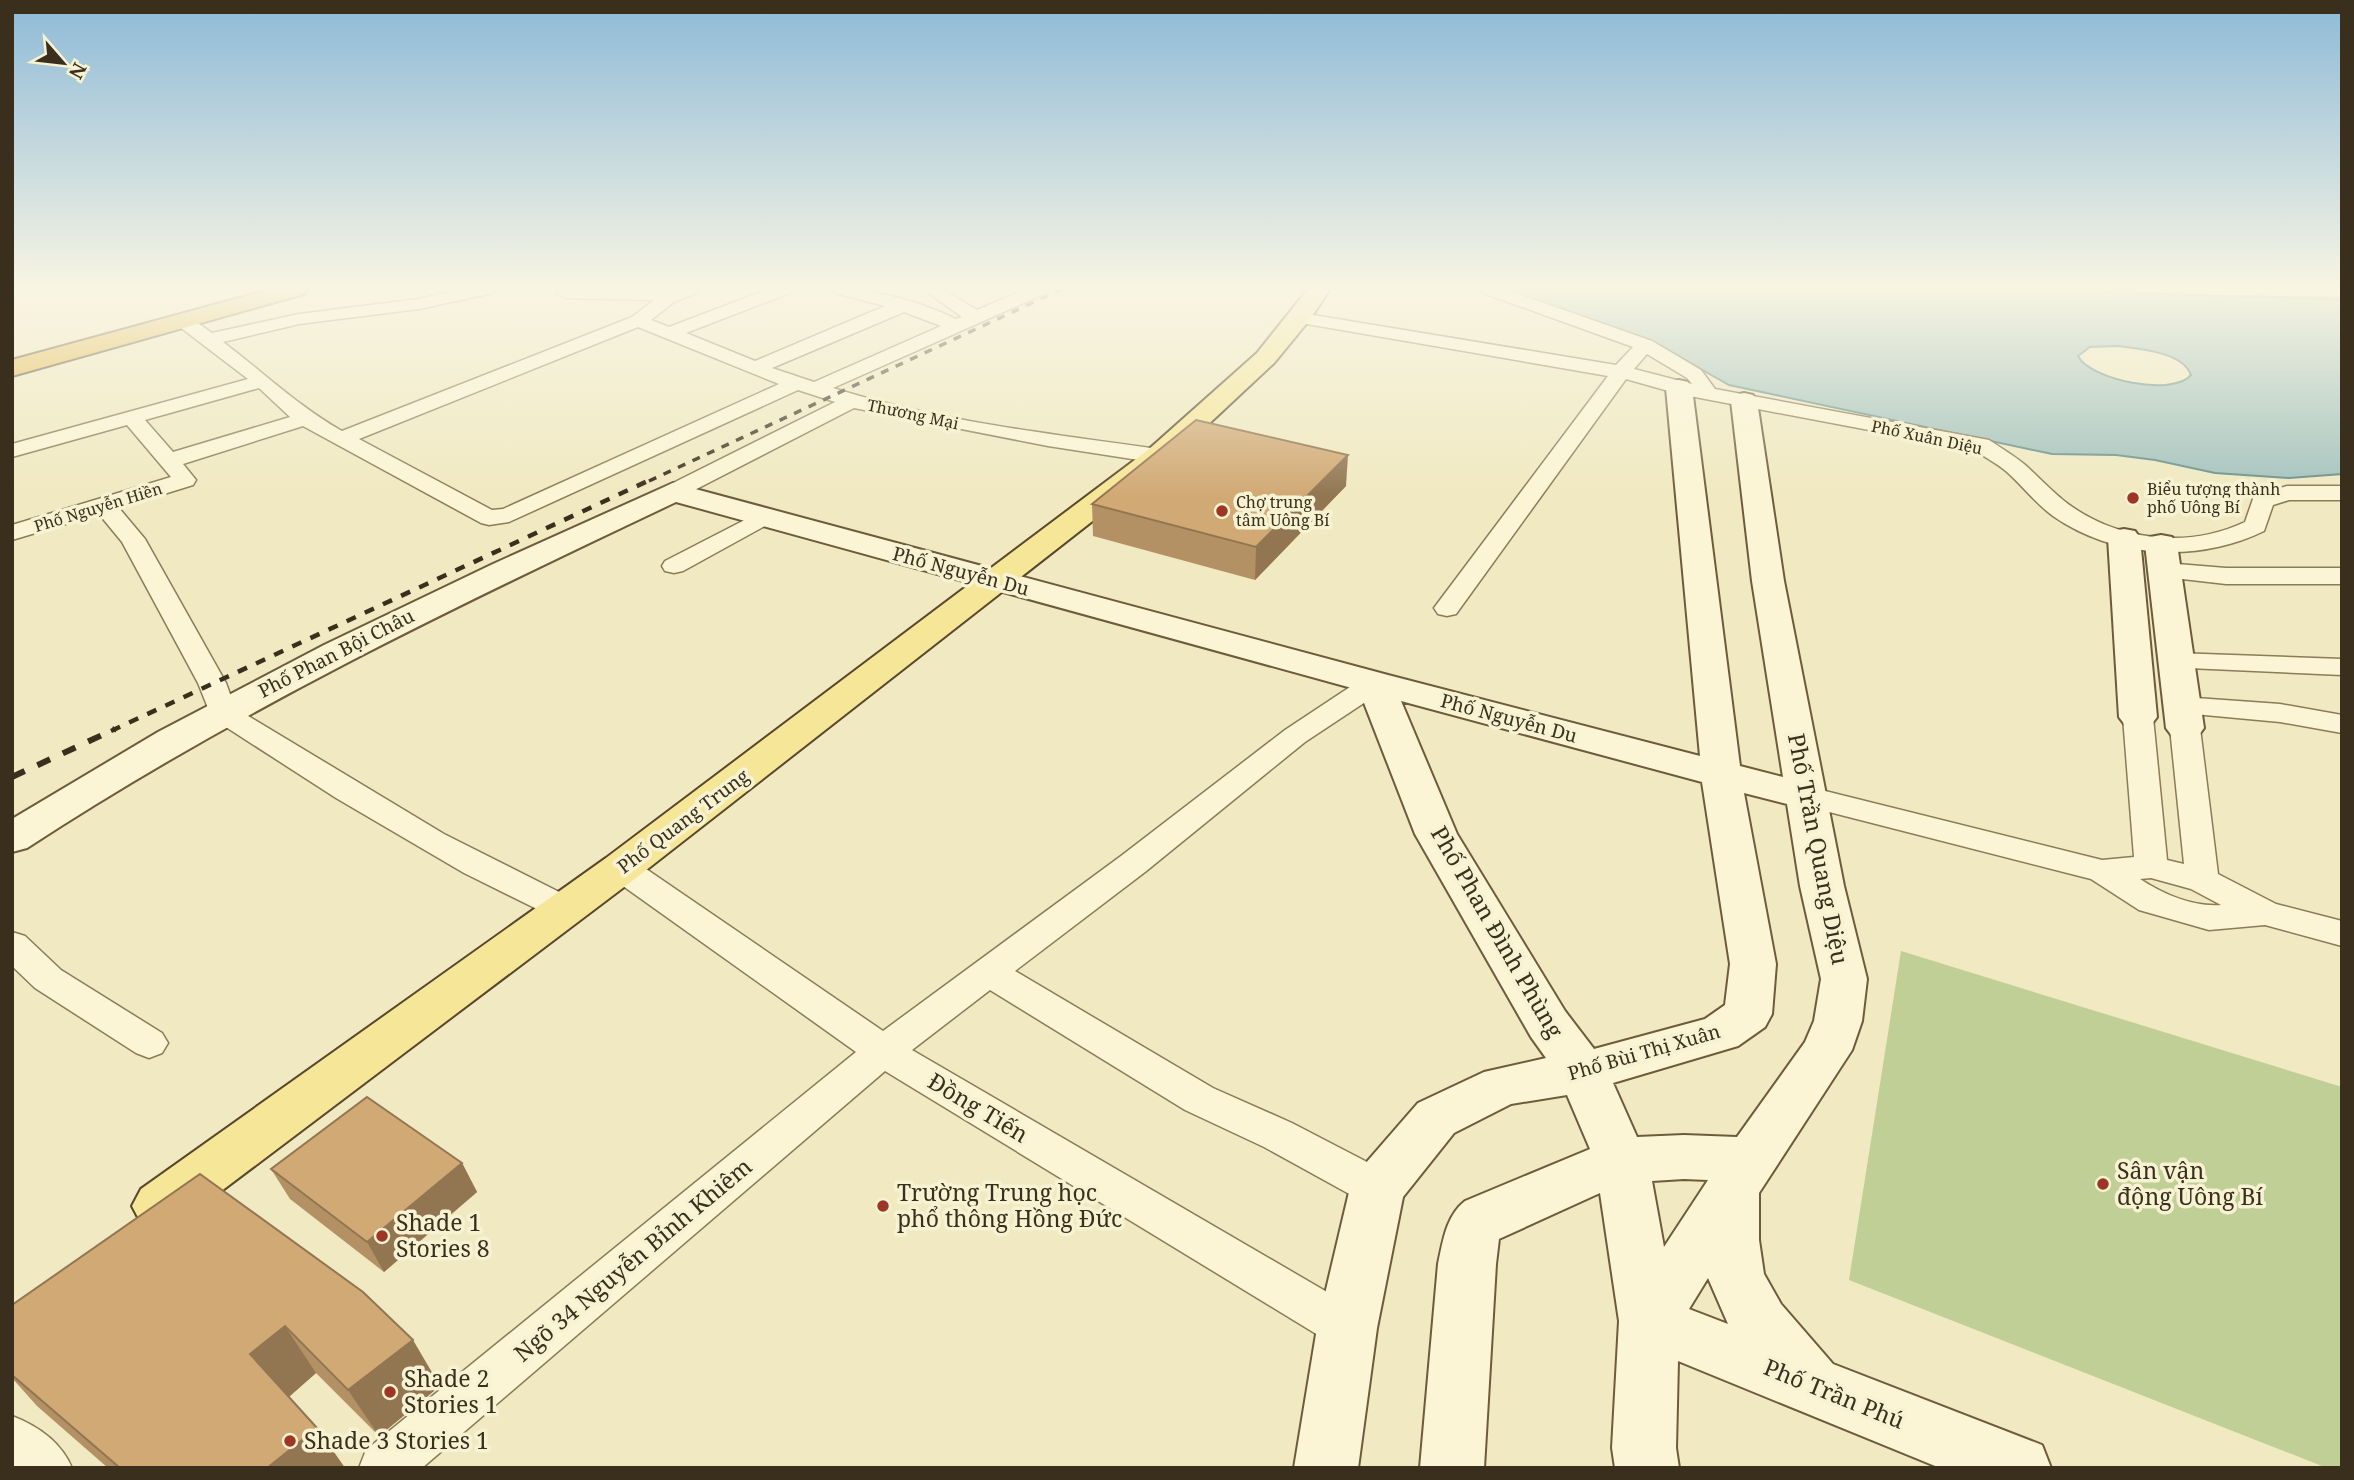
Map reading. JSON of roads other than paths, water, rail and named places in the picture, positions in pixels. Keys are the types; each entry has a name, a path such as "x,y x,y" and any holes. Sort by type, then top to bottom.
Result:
{"highway":[{"path":"12,368 47,358"}],"main road":[{"name":"Phố Quang Trung","path":"134,1226 621,868 997,581 1158,456 1228,396 1261,358"},
{"name":"Phố Bùi Thị Xuân","path":"1326,1468 1347,1328 1377,1188 1436,1118 1502,1086 1583,1072 1721,1033 1748,1014 1753,964 1721,773 1706,389"},
{"name":"Phố Trần Quang Diệu","path":"1648,1321 1827,1050 1838,1021 1844,979 1822,886 1768,581 1706,389"},
{"name":"Phố Nguyễn Du","path":"673,492 1375,683 1805,796"},
{"name":"Phố Phan Bội Châu","path":"12,838 222,712 392,623 673,492"},
{"path":"2124,538 2138,717"},
{"path":"2163,557 2181,695"},
{"path":"2134,675 2181,695"},
{"name":"Phố Phan Đình Phùng","path":"1375,683 1436,834 1548,1024 1583,1072 1621,1160 1648,1321 1644,1448 1647,1468"},
{"path":"1452,1468 1467,1264 1476,1225 1485,1218 1621,1160 1684,1157 1742,1175 1731,1255 1740,1291 1768,1335 1817,1387"},
{"name":"Phố Trần Phú","path":"1648,1321 2019,1468"}],"street":[{"path":"232,358 306,419 481,516 497,518 806,386 878,358"},
{"path":"340,439 544,358"},
{"name":"Thương Mại","path":"731,358 871,407 1048,440 1158,456"},
{"path":"755,368 778,358"},
{"path":"1558,358 1706,389"},
{"path":"1447,608 1633,358"},
{"name":"Phố Xuân Diệu","path":"1663,358 1706,389 1981,445 2011,464 2068,516 2163,557 2242,534 2256,526 2262,501 2287,493 2340,494"},
{"path":"12,451 263,381"},
{"path":"673,492 853,401"},
{"name":"Phố Nguyễn Hiền","path":"12,533 184,480 131,417"},
{"path":"168,461 306,419"},
{"path":"104,505 133,539 212,684 222,712 380,813 522,890 565,909"},
{"path":"674,566 764,517"},
{"path":"2163,557 2227,576 2342,576"},
{"path":"2181,695 2342,667"},
{"name":"Ngõ 34 Nguyễn Bỉnh Khiêm","path":"384,1468 883,1051 1133,864 1295,736 1375,683"},
{"path":"2181,695 2342,724"},
{"path":"2181,695 2202,880"},
{"path":"2138,717 2151,867"},
{"name":"Phố Nguyễn Du","path":"1805,796 2102,871 2151,867 2202,880 2265,913 2342,934"},
{"name":"Đồng Tiến","path":"621,868 883,1051 1347,1328"},
{"path":"2102,871 2151,902 2208,918 2265,913"},
{"path":"12,945 48,979 149,1043"},
{"path":"989,972 1199,1099 1278,1135 1377,1188"},
{"path":"12,1440 47,1468"}],"water":[{"path":"1682,358 2080,358 2086,365 2114,378 2132,383 2167,385 2191,375 2186,367 2172,358 2342,358 2342,474 2289,478 2215,473 2116,455 2052,454 1729,385"}],"railway":[{"path":"649,481 913,358"},
{"path":"111,731 652,479"},
{"path":"12,777 115,729"}],"place":[{"name":"Biểu tượng thành phố Uông Bí","path":"2133,498"},
{"name":"Chợ trung tâm Uông Bí","path":"1222,511"},
{"name":"Sân vận động Uông Bí","path":"2103,1184"},
{"name":"Trường Trung học phổ thông Hồng Đức","path":"883,1206"},
{"name":"Shade 1 Stories 8","path":"382,1236"},
{"name":"Shade 2 Stories 1","path":"390,1392"},
{"name":"Shade 3 Stories 1","path":"290,1441"}]}
